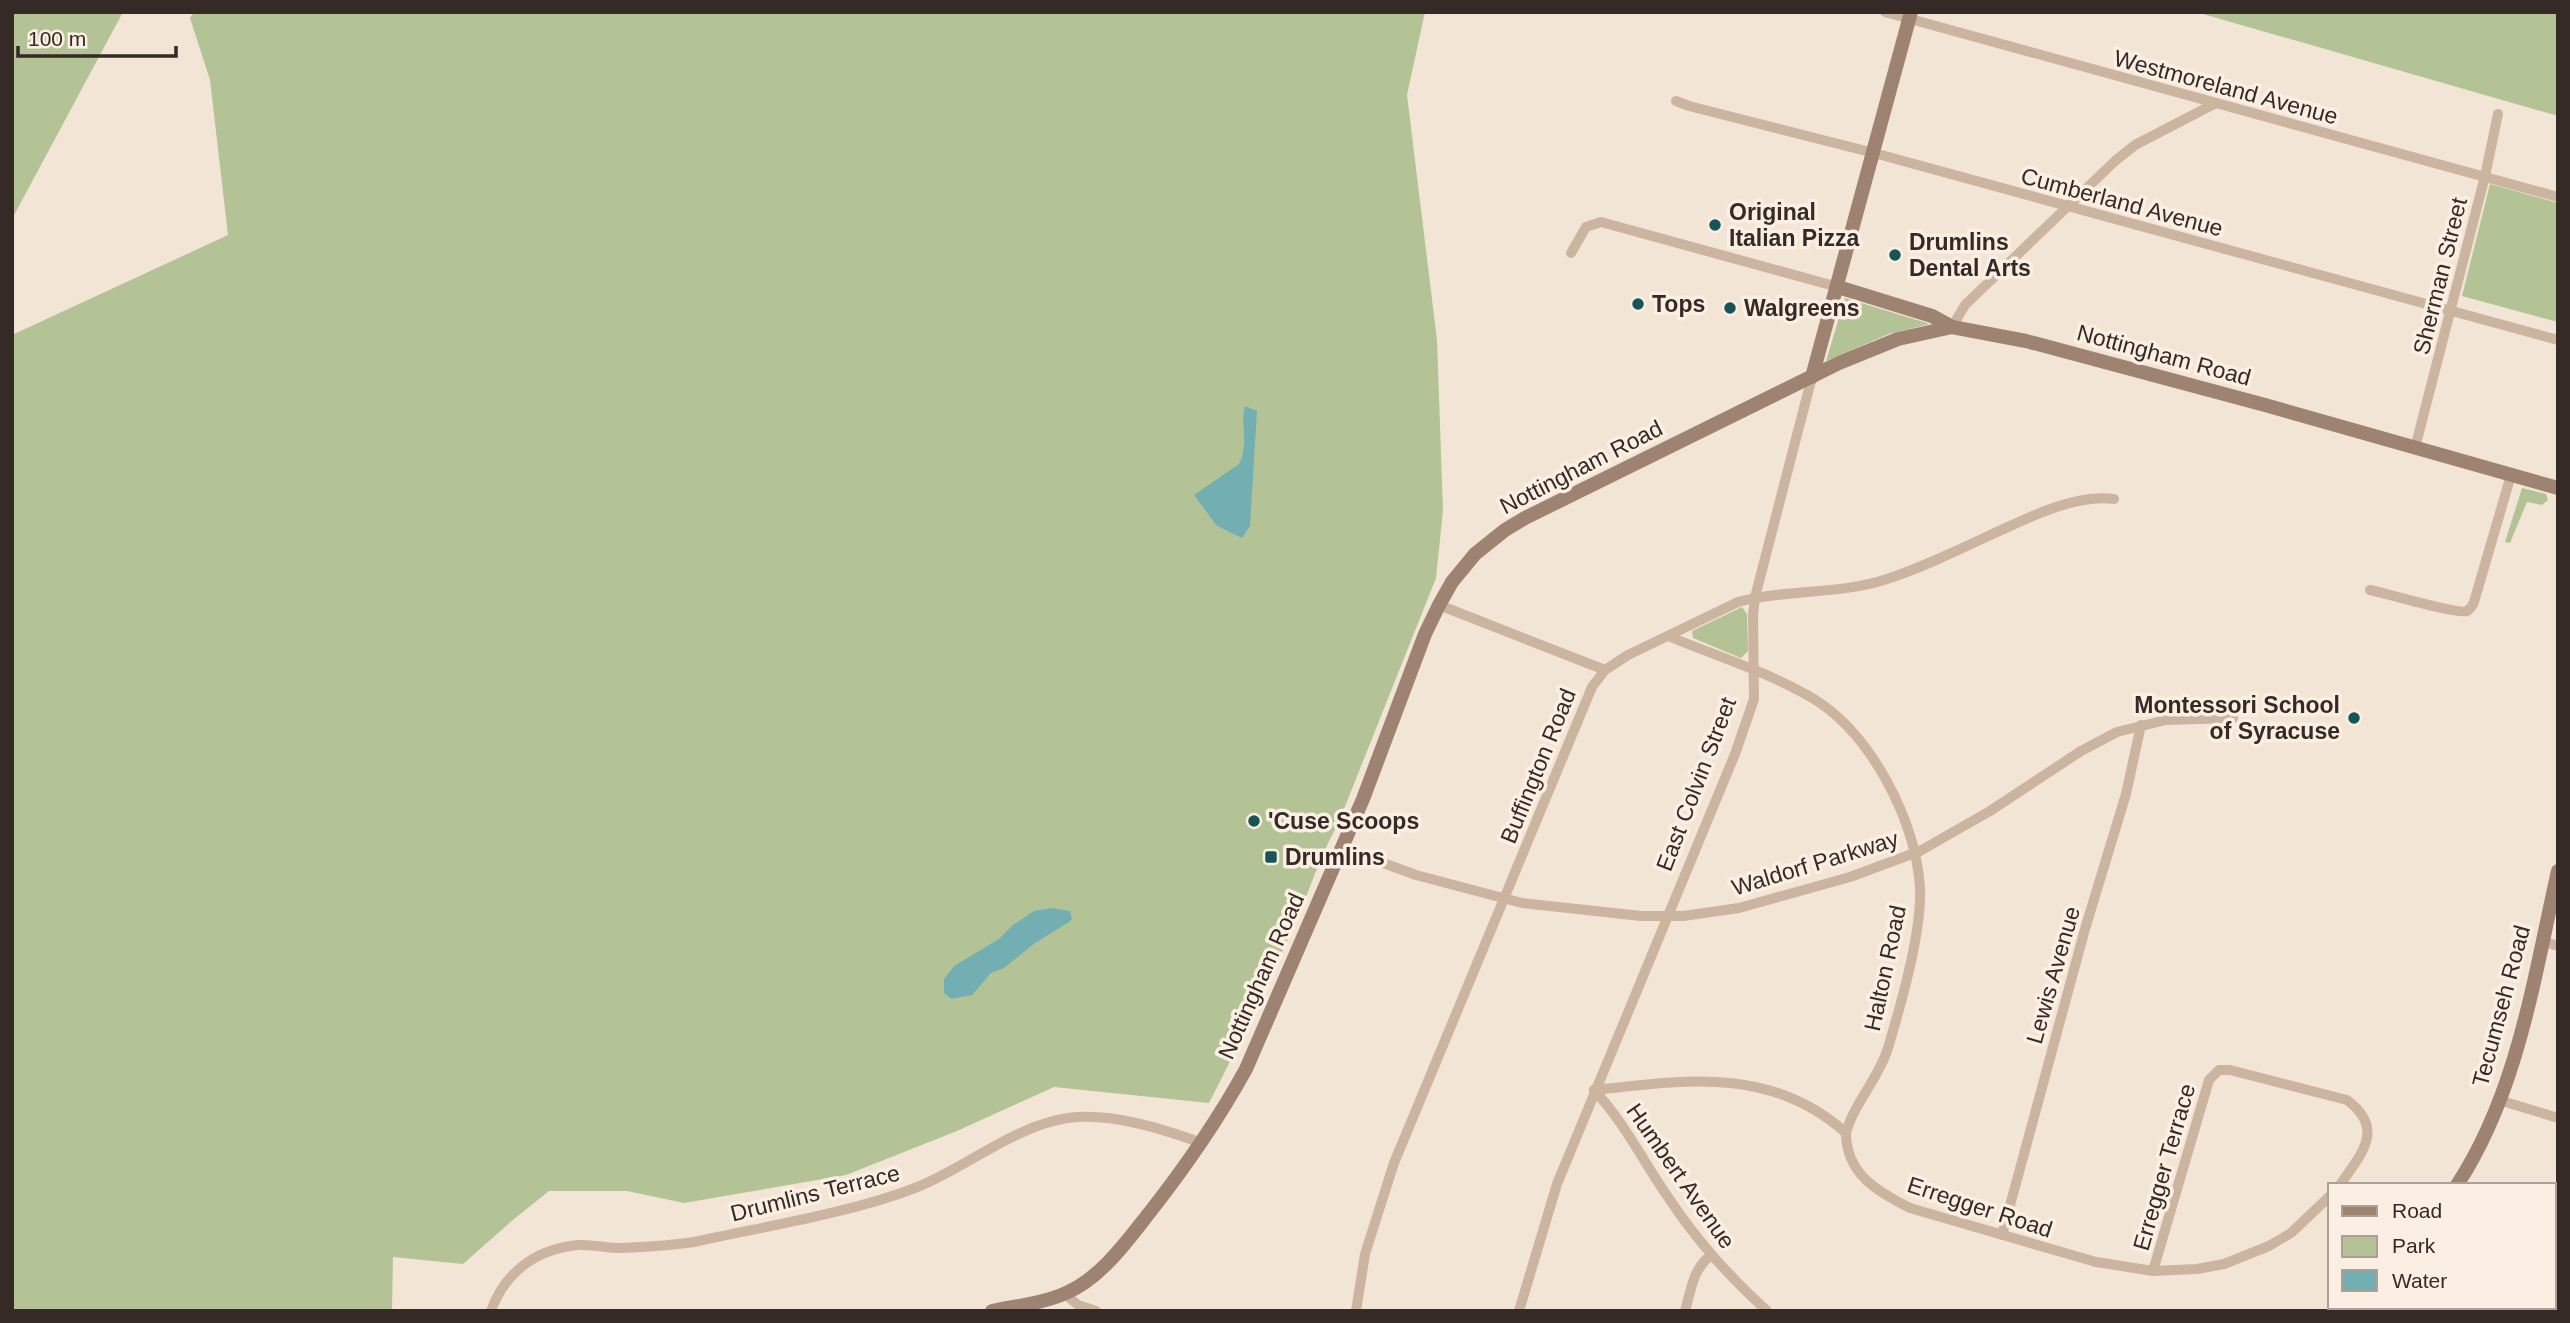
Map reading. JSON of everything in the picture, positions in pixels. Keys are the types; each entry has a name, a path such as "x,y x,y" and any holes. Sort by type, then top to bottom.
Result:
{"street":[{"name":"Westmoreland Avenue","path":"1885,12 1910,15 2214,104 2558,197"},
{"name":"East Colvin Street","path":"1519,1311 1557,1184 1735,754 1754,699 1752,615 1755,597 1910,15"},
{"name":"Cumberland Avenue","path":"1675,100 1689,106 1874,153 2558,340"},
{"path":"1571,253 1586,227 1601,222 1838,287 1932,316 1952,327 1965,305 2115,161 2135,145 2214,104"},
{"name":"Sherman Street","path":"2416,448 2485,176 2498,114"},
{"name":"Nottingham Road","path":"992,1311 1065,1294 1103,1266 1131,1237 1202,1143 1246,1069 1342,848 1425,634 1439,605 1452,582 1475,554 1505,530 1870,349 1952,327 2026,341 2558,488"},
{"path":"2370,590 2443,608 2465,612 2470,609 2511,475"},
{"name":"Buffington Road","path":"1356,1311 1365,1254 1380,1200 1592,687 1605,670 1628,655 1738,602 1755,597 1802,594 1885,580 2050,509 2075,501 2113,499"},
{"path":"1439,605 1605,670"},
{"name":"Halton Road","path":"1668,636 1755,671 1816,700 1844,722 1872,756 1892,790 1910,836 1920,888 1910,964 1887,1051 1878,1074 1846,1133"},
{"name":"Waldorf Parkway","path":"1342,848 1416,875 1503,899 1641,916 1668,916 1739,908 1850,877 1914,853 1990,811 2081,751 2117,732 2166,720 2233,718"},
{"name":"Lewis Avenue","path":"2002,1235 2085,929 2126,794 2141,725"},
{"name":"Tecumseh Road","path":"2458,1183 2482,1142 2516,1052 2558,871"},
{"path":"2542,941 2558,946"},
{"name":"Erregger Terrace","path":"2328,1198 2291,1233 2269,1246 2224,1264 2197,1269 2153,1271 2209,1080 2219,1070 2230,1070 2347,1100 2361,1110 2368,1125 2366,1142 2341,1183"},
{"path":"1594,1090 1684,1080 1718,1080 1784,1096 1815,1109 1846,1133"},
{"name":"Humbert Avenue","path":"1594,1090 1622,1123 1667,1196 1710,1256 1768,1311"},
{"path":"2499,1100 2558,1118"},
{"name":"Drumlins Terrace","path":"491,1311 502,1285 513,1273 532,1259 554,1249 580,1245 617,1248 695,1242 856,1206 915,1188 1051,1121 1096,1117 1165,1130 1202,1143"},
{"name":"Erregger Road","path":"1846,1133 1849,1156 1863,1179 1882,1194 1910,1208 2096,1262 2153,1271"},
{"path":"1685,1311 1700,1264 1710,1256"},
{"path":"1065,1294 1078,1304 1096,1311"}],"green space":[{"path":"12,12 123,12 12,219"},
{"path":"194,12 1425,12 1407,95 1437,340 1443,510 1436,578 1299,915 1209,1103 1054,1087 957,1131 846,1175 684,1203 627,1191 549,1191 463,1264 393,1257 392,1311 12,1311 12,335 228,235 210,80 190,18"},
{"path":"2196,12 2558,12 2558,116"},
{"path":"2490,184 2558,203 2558,322 2462,296"},
{"path":"1845,298 1930,324 1889,334 1826,361"},
{"path":"2522,488 2546,494 2548,500 2542,505 2527,502 2510,543 2505,542"},
{"path":"1742,607 1747,614 1748,651 1741,658 1693,638 1692,631"}],"water":[{"path":"1245,406 1257,411 1250,526 1242,538 1217,526 1194,495 1239,464 1244,443"},
{"path":"1052,908 1070,911 1072,919 1035,943 1004,968 991,973 972,995 951,999 944,993 944,979 954,966 999,939 1013,925 1034,911"}],"place":[{"name":"Original Italian Pizza","path":"1715,225"},
{"name":"Drumlins Dental Arts","path":"1895,255"},
{"name":"Tops","path":"1638,304"},
{"name":"Walgreens","path":"1730,308"},
{"name":"Montessori School of Syracuse","path":"2354,718"},
{"name":"'Cuse Scoops","path":"1254,821"},
{"name":"Drumlins","path":"1271,857"}]}
